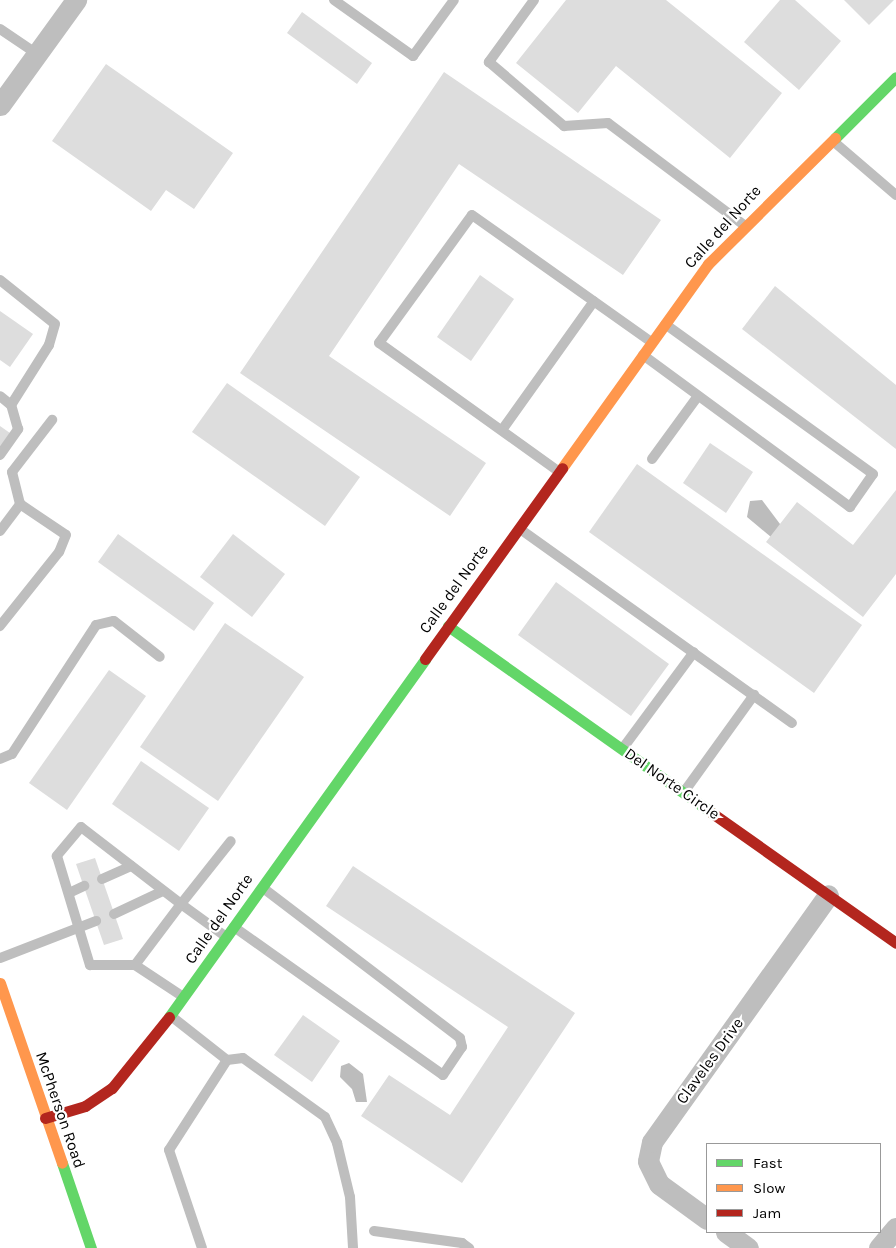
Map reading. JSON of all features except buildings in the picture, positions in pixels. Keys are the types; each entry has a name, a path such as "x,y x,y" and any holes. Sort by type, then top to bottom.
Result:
{"street":[{"path":"0,106 76,0"},
{"name":"Calle del Norte","path":"45,1118 85,1106 112,1088 170,1015 234,927 558,471 708,264 830,138 896,76"},
{"name":"Del Norte Circle","path":"448,626 896,943"},
{"name":"Claveles Drive","path":"706,1218 658,1184 648,1162 652,1142 828,895"},
{"name":"McPherson Road","path":"0,986 90,1248"},
{"path":"879,1248 896,1228"},
{"path":"727,1233 748,1248"}],"lane":[{"path":"334,0 413,56 454,0"},
{"path":"534,0 490,62 564,126 608,123 744,225"},
{"path":"0,29 37,54"},
{"path":"830,138 896,195"},
{"path":"558,471 379,343 472,215 651,342"},
{"path":"0,280 55,324 49,345 11,405"},
{"path":"502,430 594,301"},
{"path":"642,354 850,507 873,474 664,323"},
{"path":"0,396 11,405 18,429 0,455"},
{"path":"652,459 698,396"},
{"path":"0,626 59,552 66,535 20,504 12,472 52,420"},
{"path":"0,530 20,504"},
{"path":"518,527 792,723"},
{"path":"0,759 12,754 96,625 114,621 160,658"},
{"path":"622,749 694,652"},
{"path":"683,793 754,695"},
{"path":"183,997 135,965 90,965 57,856 81,827 226,937"},
{"path":"135,965 231,841"},
{"path":"102,879 131,866"},
{"path":"69,892 84,886"},
{"path":"234,927 442,1075 462,1047 460,1038 262,887"},
{"path":"114,914 163,891"},
{"path":"0,958 96,921"},
{"path":"170,1015 227,1060 243,1058 324,1116 336,1143 350,1196 350,1247"},
{"path":"202,1248 169,1150 227,1060"},
{"path":"374,1231 462,1243 469,1248"}],"shaded area":[{"path":"762,500 780,524 780,532 771,537 747,517 750,501"},
{"path":"349,1063 363,1074 367,1102 356,1102 352,1089 340,1077 341,1066"}],"traffic: fast":[{"path":"835,138 896,77"},
{"path":"448,626 712,813"},
{"path":"169,1017 425,659"},
{"path":"62,1163 91,1248"}],"traffic: slow":[{"path":"562,468 708,264 835,138"},
{"path":"0,983 62,1163"}],"traffic: jam":[{"path":"425,659 562,468"},
{"path":"712,813 896,943"},
{"path":"45,1118 85,1106 112,1088 169,1017"}]}
